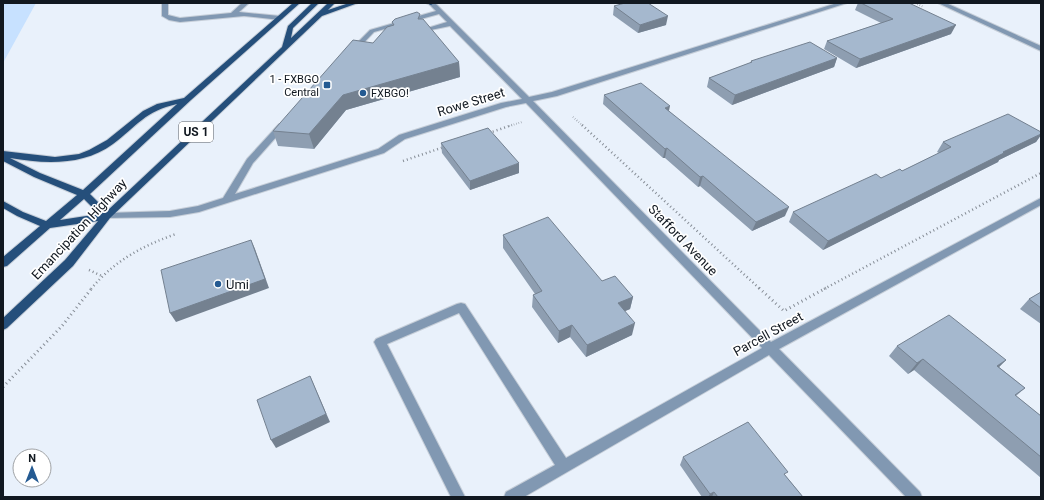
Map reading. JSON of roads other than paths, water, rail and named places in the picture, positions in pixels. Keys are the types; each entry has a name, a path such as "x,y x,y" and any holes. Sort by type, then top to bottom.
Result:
{"main road":[{"name":"Emancipation Highway","path":"3,263 84,194 188,98 297,3"},
{"path":"285,47 290,27 316,3"},
{"name":"Emancipation Highway","path":"3,325 69,263 107,216 332,3"},
{"path":"320,15 356,3"},
{"path":"3,154 41,161 65,159 86,154 103,147 152,109 188,98"},
{"path":"3,158 37,175 84,194 107,216"},
{"path":"3,204 20,214 48,225 107,216"}],"street":[{"path":"165,3 165,16 171,19 180,20 234,14 252,14 280,18"},
{"path":"234,14 246,3"},
{"name":"Stafford Avenue","path":"431,3 915,497"},
{"name":"Rowe Street","path":"107,216 170,214 199,209 381,151 402,137 527,100 554,94 844,3"},
{"path":"941,3 1041,49"},
{"path":"346,58 372,31 440,12"},
{"path":"423,31 452,23"},
{"path":"356,47 370,43"},
{"path":"226,201 250,161 287,121"},
{"name":"Parcell Street","path":"511,497 769,349 1041,201"},
{"path":"458,497 380,342 461,306 564,467"}],"place":[{"name":"1 - FXBGO Central","path":"327,85"},
{"name":"FXBGO!","path":"363,93"},
{"name":"Umi","path":"218,284"}]}
